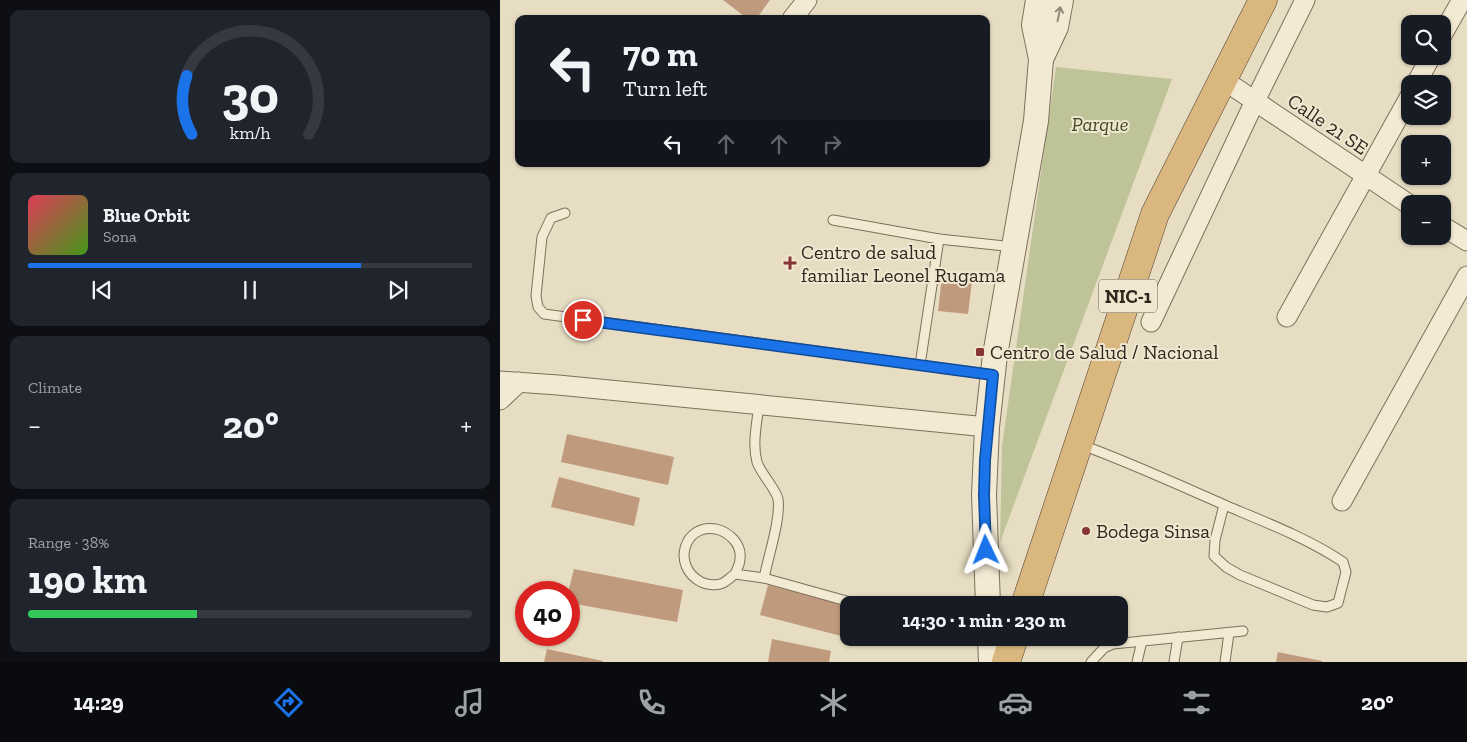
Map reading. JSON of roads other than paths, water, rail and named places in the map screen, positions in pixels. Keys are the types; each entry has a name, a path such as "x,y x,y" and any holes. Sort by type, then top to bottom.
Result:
{"highway":[{"name":"NIC-1","path":"1028,596 1155,214 1263,0"},
{"path":"1006,662 1011,646"}],"street":[{"path":"795,15 808,0"},
{"path":"988,596 984,495 987,427 995,355 1036,121 1041,59 1034,25 1038,0"},
{"path":"1041,59 1056,27 1061,0"},
{"path":"1151,322 1255,101 1305,0"},
{"path":"1451,19 1459,5"},
{"name":"Calle 21 SE","path":"1222,79 1401,199"},
{"path":"1288,317 1401,113"},
{"path":"1451,231 1467,241"},
{"path":"1342,501 1467,276"},
{"path":"500,400 509,382 987,427"},
{"path":"990,646 991,662"}],"lane":[{"path":"565,213 551,218 542,236 536,296 538,307 544,314 993,375"},
{"path":"833,220 940,239 1015,247"},
{"path":"920,365 940,239"},
{"path":"759,405 756,442 757,462 778,497 775,527 764,578"},
{"path":"1080,444 1116,458 1275,527 1333,555 1343,562 1346,572 1338,603 1326,608 1313,605 1240,575 1226,567 1214,556 1215,540 1224,505"},
{"path":"735,574 741,558 737,543 725,531 709,528 694,534 685,547 684,563 692,577 706,585 722,584 735,574 764,578 840,599"},
{"path":"1091,662 1104,648 1113,644 1243,631"},
{"path":"1225,662 1229,633"},
{"path":"1174,662 1178,638"},
{"path":"1137,662 1142,641"}],"place":[{"name":"Centro de salud familiar Leonel Rugama","path":"790,263"},
{"name":"Centro de Salud / Nacional","path":"980,352"},
{"name":"Bodega Sinsa","path":"1086,531"}],"park label":[{"name":"Parque","path":"1100,124"}]}
